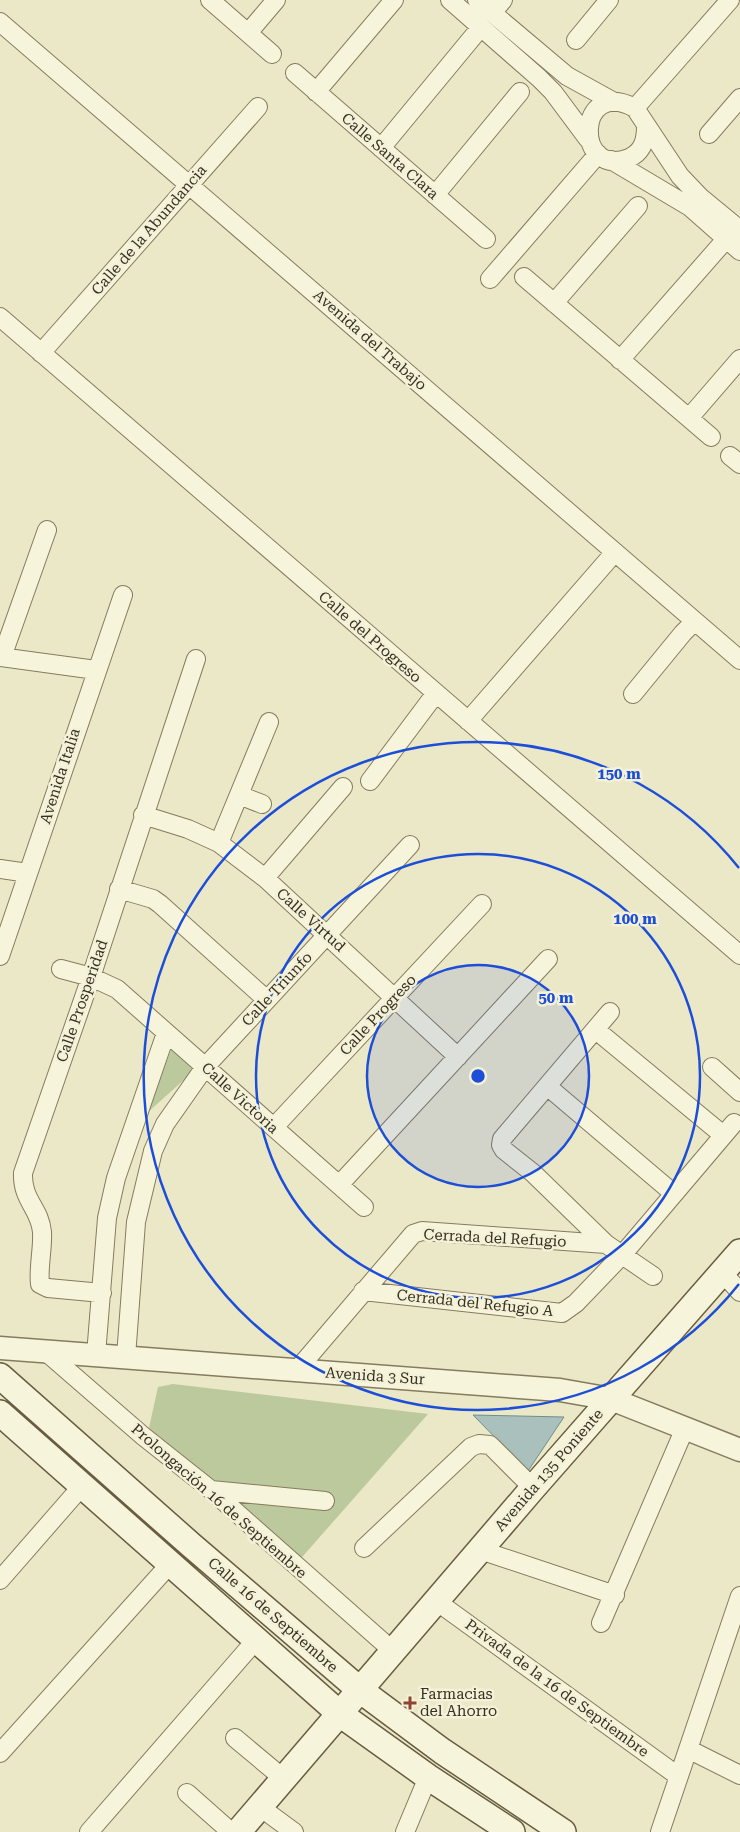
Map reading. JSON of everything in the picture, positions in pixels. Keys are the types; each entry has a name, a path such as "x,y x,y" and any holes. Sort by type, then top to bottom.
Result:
{"main road":[{"name":"Avenida 135 Poniente","path":"238,1832 533,1488 740,1252"},
{"name":"Calle 16 de Septiembre","path":"0,1376 191,1545 360,1690 442,1751 563,1832"},
{"name":"Calle 16 de Septiembre","path":"0,1413 340,1714 428,1777 512,1832"}],"street":[{"path":"210,0 272,54"},
{"path":"248,33 276,0"},
{"path":"316,92 394,0"},
{"path":"450,0 548,87 604,157 690,207 735,228"},
{"path":"476,0 498,7 567,76 614,102"},
{"path":"576,40 610,0"},
{"path":"636,108 730,0"},
{"name":"Avenida del Trabajo","path":"0,22 740,660"},
{"path":"381,148 481,27"},
{"name":"Calle Santa Clara","path":"295,73 486,239"},
{"path":"435,195 520,92"},
{"path":"708,134 740,98"},
{"path":"588,139 588,127 592,115 602,106 614,102 625,102 636,108 680,176 700,197 735,228 740,251"},
{"name":"Calle de la Abundancia","path":"41,353 258,107"},
{"path":"604,157 622,161 633,156 641,148 646,138 646,126"},
{"path":"490,279 604,157"},
{"path":"554,303 638,206"},
{"path":"620,360 735,228"},
{"path":"524,277 711,437"},
{"name":"Calle del Progreso","path":"0,317 740,956"},
{"path":"689,418 740,359"},
{"path":"47,530 1,657 96,670"},
{"path":"468,721 615,552"},
{"name":"Avenida Italia","path":"0,956 123,595"},
{"path":"633,694 695,621"},
{"name":"Calle Prosperidad","path":"102,1293 48,1288 40,1284 42,1232 36,1212 24,1194 22,1184 23,1173 91,977 196,659"},
{"path":"370,781 436,693"},
{"path":"219,843 269,722"},
{"path":"264,878 343,787"},
{"path":"239,795 262,804"},
{"name":"Calle Virtud","path":"143,815 188,829 219,843 264,878 395,996 458,1057"},
{"name":"Calle Triunfo","path":"126,1357 136,1222 153,1151 165,1124 205,1067 410,845"},
{"path":"0,869 28,873"},
{"path":"120,889 153,899 160,904 267,1000"},
{"name":"Calle Progreso","path":"274,1127 482,904"},
{"path":"339,1186 548,959"},
{"path":"61,969 91,977"},
{"name":"Calle Victoria","path":"91,977 117,989 364,1207"},
{"path":"610,1012 502,1139 502,1146 504,1150 562,1200 606,1244 653,1276"},
{"name":"Cerrada del Refugio A","path":"363,1291 562,1312 576,1303 623,1254 729,1129 596,1030"},
{"path":"96,1355 107,1218 116,1178 166,1033"},
{"path":"712,1067 740,1092"},
{"path":"547,1086 673,1193"},
{"path":"137,1115 165,1124"},
{"name":"Cerrada del Refugio","path":"296,1370 406,1239 413,1234 422,1231 606,1244"},
{"path":"722,1272 740,1292"},
{"name":"Avenida 3 Sur","path":"0,1348 560,1390 611,1399 740,1450"},
{"name":"Prolongación 16 de Septiembre","path":"44,1351 143,1436 211,1490 393,1651"},
{"path":"602,1623 684,1428"},
{"path":"364,1548 471,1448 479,1444 490,1445 533,1488"},
{"path":"0,1580 82,1486"},
{"path":"211,1490 325,1501"},
{"path":"480,1550 615,1595"},
{"path":"0,1753 170,1564"},
{"path":"660,1832 688,1748 734,1631 740,1596"},
{"name":"Privada de la 16 de Septiembre","path":"436,1601 678,1776"},
{"path":"89,1832 256,1640"},
{"path":"235,1738 284,1779"},
{"path":"688,1748 740,1775"},
{"path":"405,1832 428,1777"},
{"path":"187,1793 231,1832"},
{"path":"260,1807 294,1832"}],"green space":[{"path":"173,1045 197,1068 146,1114"},
{"path":"173,1384 428,1414 296,1564 147,1437 158,1387"}],"water":[{"path":"473,1415 564,1417 528,1471"}],"place":[{"name":"Farmacias del Ahorro","path":"410,1703"}]}
